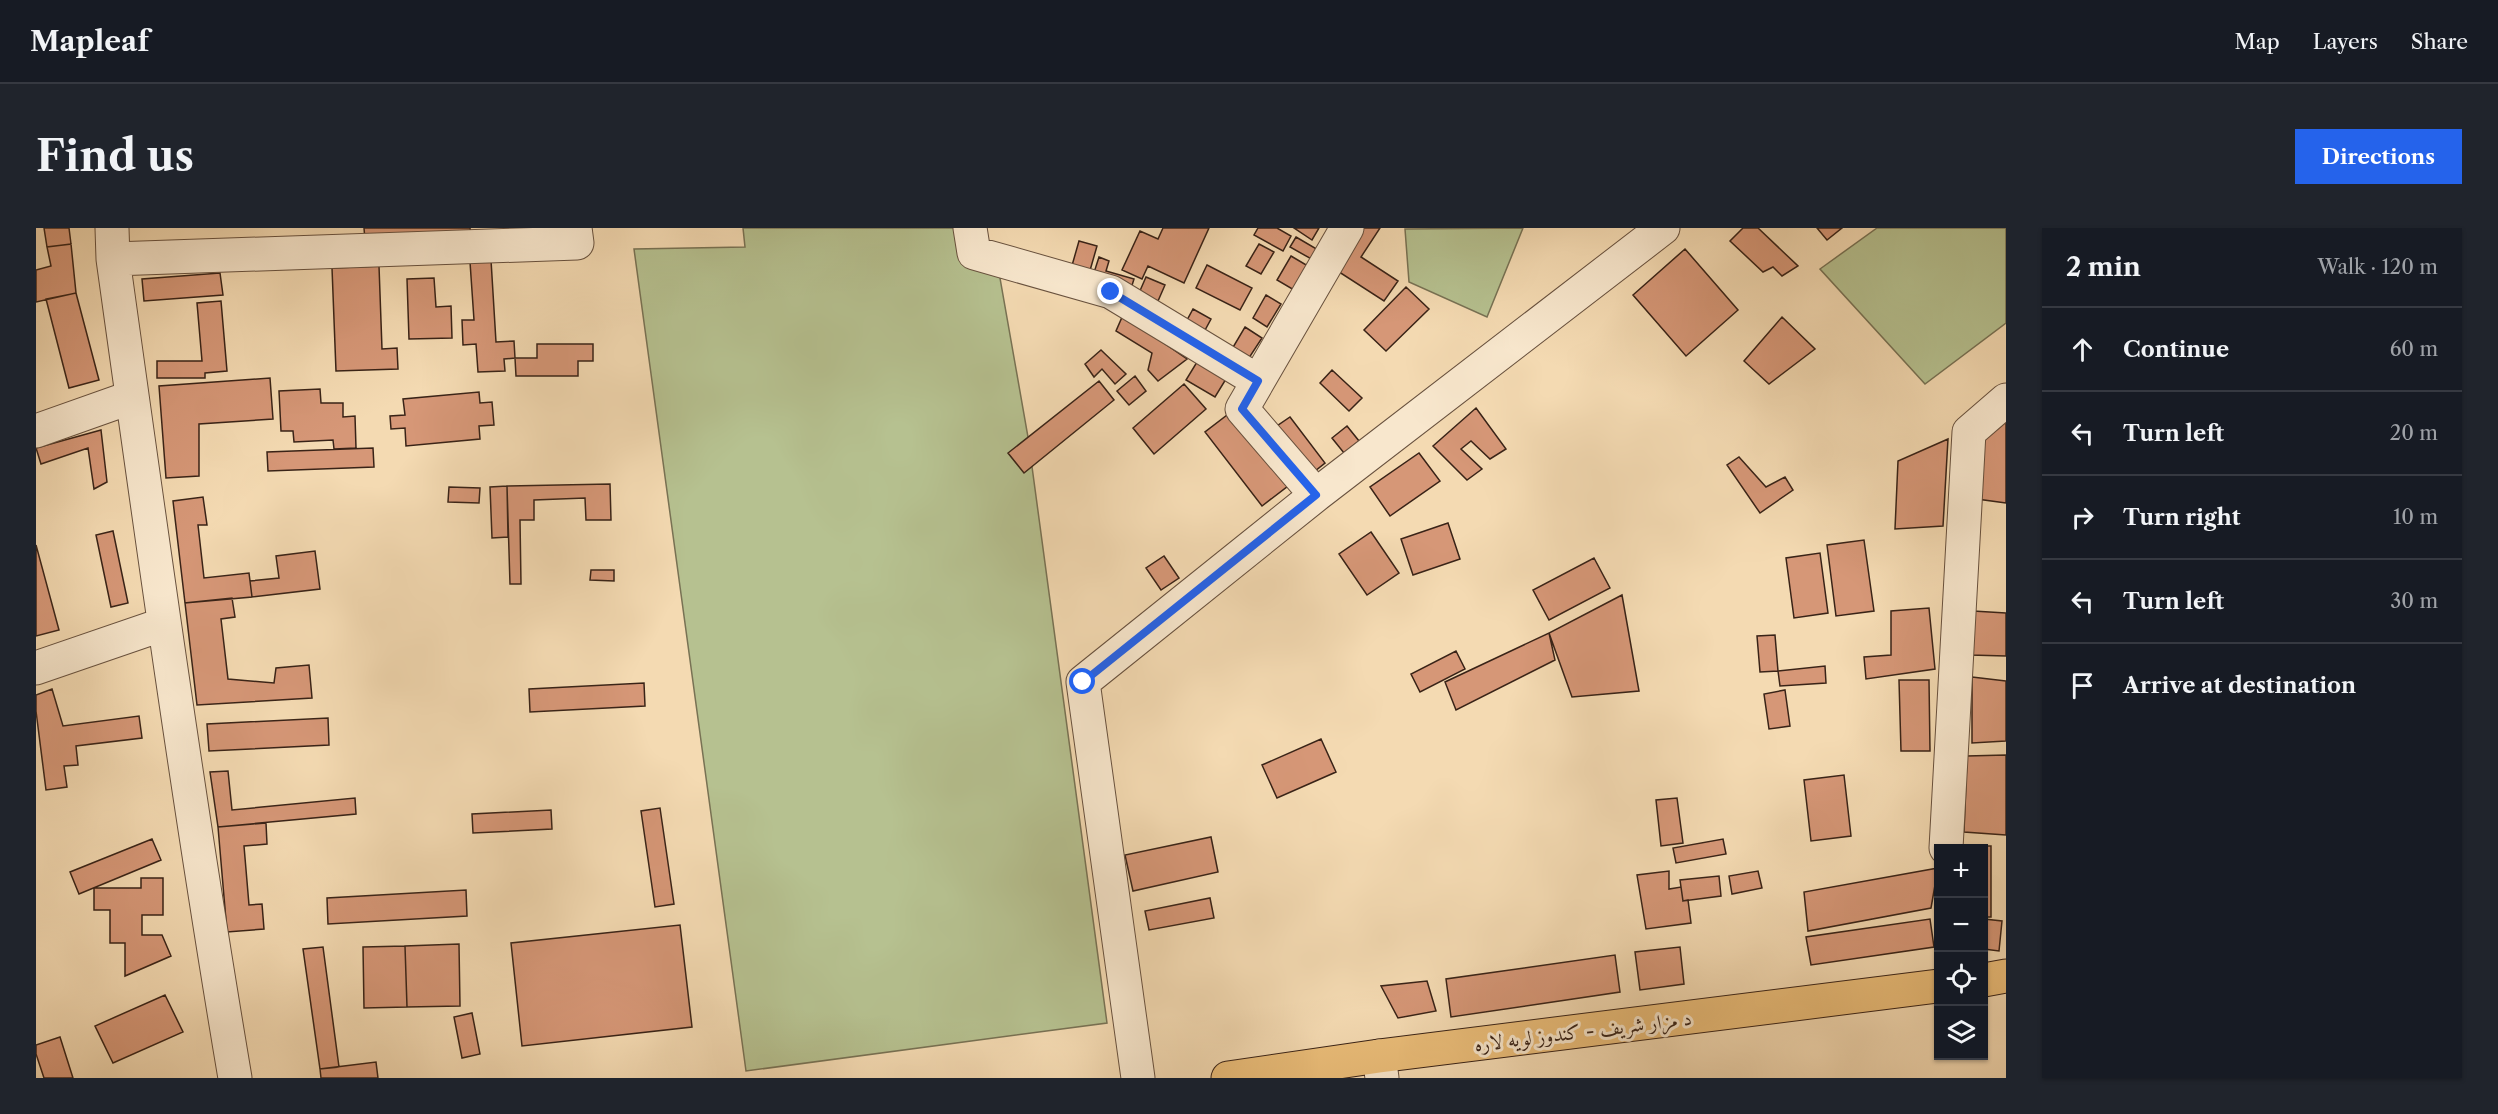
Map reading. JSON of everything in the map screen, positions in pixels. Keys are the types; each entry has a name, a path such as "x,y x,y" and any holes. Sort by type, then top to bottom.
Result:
{"main road":[{"path":"1988,979 2006,976"},
{"name":"د مزار شریف - کندوز لویه لاره","path":"1228,1078 1381,1067 1934,987"}],"street":[{"path":"235,1078 212,946 164,624 112,244 577,243 575,228"},
{"path":"970,228 974,253 1111,292 1258,381"},
{"path":"1316,495 1242,409 1347,228"},
{"path":"1138,1078 1083,682 1316,495 1664,228"},
{"path":"36,432 132,397"},
{"path":"1946,844 1969,432 2006,400"},
{"path":"36,668 164,624"}],"green space":[{"path":"743,228 956,228 974,253 1000,278 1028,437 1107,1023 746,1071 634,249 745,247"},
{"path":"1523,228 1487,317 1409,282 1405,229"},
{"path":"1877,228 2006,228 2006,323 1925,384 1820,269"}],"building":[{"path":"44,228 69,228 71,244 47,247"},
{"path":"364,228 470,228 471,238 365,240"},
{"path":"1163,228 1209,228 1184,283 1148,266 1142,279 1122,270 1140,231 1158,239"},
{"path":"1258,228 1277,228 1291,236 1283,251 1254,235"},
{"path":"1294,228 1319,228 1312,240"},
{"path":"1363,228 1380,228 1361,257 1398,281 1384,301 1336,270"},
{"path":"1743,228 1758,228 1798,266 1782,276 1773,267 1763,272 1730,241"},
{"path":"1817,228 1842,228 1827,240"},
{"path":"1296,237 1320,251 1315,261 1290,247"},
{"path":"1079,241 1097,246 1087,281 1069,276"},
{"path":"71,244 76,293 36,302 36,270 51,266 47,247"},
{"path":"1259,244 1274,252 1261,274 1246,266"},
{"path":"1685,249 1738,310 1686,356 1633,295"},
{"path":"1291,256 1308,266 1294,290 1277,280"},
{"path":"1099,257 1109,261 1106,271 1134,279 1129,295 1091,282"},
{"path":"491,260 496,342 514,341 515,358 504,359 505,371 478,372 476,344 463,345 462,320 474,320 470,262"},
{"path":"1207,265 1252,288 1240,310 1196,288"},
{"path":"379,266 382,349 397,348 398,369 336,371 332,268"},
{"path":"220,273 223,295 144,301 142,279"},
{"path":"1146,277 1165,285 1158,301 1139,293"},
{"path":"434,278 436,307 451,306 452,338 409,339 407,279"},
{"path":"1406,287 1429,309 1386,351 1364,330"},
{"path":"76,293 99,380 69,388 46,299"},
{"path":"1266,295 1281,304 1267,327 1253,318"},
{"path":"221,301 227,371 205,373 205,378 157,378 157,361 202,361 197,303"},
{"path":"1193,309 1211,319 1204,332 1186,322"},
{"path":"1123,315 1187,359 1158,381 1148,370 1152,353 1116,331"},
{"path":"1782,317 1815,349 1769,384 1744,361"},
{"path":"1245,327 1262,338 1245,364 1229,354"},
{"path":"537,344 593,344 593,361 578,361 578,376 516,376 515,358 537,358"},
{"path":"1101,350 1126,374 1115,384 1102,369 1094,377 1085,364"},
{"path":"1197,362 1226,379 1215,397 1186,380"},
{"path":"1332,370 1362,398 1349,411 1320,383"},
{"path":"1135,376 1146,391 1129,405 1117,391"},
{"path":"270,378 273,419 199,424 199,476 166,478 159,386"},
{"path":"1099,381 1114,400 1024,473 1008,453"},
{"path":"1184,384 1206,409 1154,454 1133,428"},
{"path":"320,389 321,403 343,403 343,417 355,416 356,448 334,449 333,440 294,442 293,431 281,431 279,391"},
{"path":"479,392 480,403 492,402 494,425 479,426 480,439 406,446 405,428 391,429 390,416 405,415 403,399"},
{"path":"1476,408 1506,449 1490,459 1471,441 1461,449 1482,469 1467,480 1433,446"},
{"path":"1231,412 1288,486 1262,506 1205,432"},
{"path":"2006,416 2006,503 1977,499 1983,439"},
{"path":"1290,417 1325,463 1310,475 1274,428"},
{"path":"1347,426 1359,441 1344,453 1332,438"},
{"path":"101,430 107,482 94,489 88,448 41,464 36,448"},
{"path":"1948,439 1943,526 1895,529 1898,461"},
{"path":"373,448 374,467 268,471 267,452"},
{"path":"1419,453 1440,481 1390,516 1370,487"},
{"path":"1739,457 1766,487 1785,477 1793,490 1760,513 1727,465"},
{"path":"610,484 611,520 586,520 585,498 534,500 534,520 520,520 521,584 510,584 507,486"},
{"path":"507,486 508,537 492,538 490,487"},
{"path":"449,487 480,488 479,503 448,502"},
{"path":"203,497 207,525 198,525 204,578 249,573 252,597 185,603 173,501"},
{"path":"1448,523 1460,559 1413,575 1401,539"},
{"path":"113,531 128,603 111,607 96,535"},
{"path":"1371,532 1399,573 1367,595 1339,554"},
{"path":"1864,540 1874,611 1836,616 1827,545"},
{"path":"36,545 59,630 36,636"},
{"path":"315,551 320,589 252,597 250,581 279,578 276,556"},
{"path":"1820,553 1828,613 1794,618 1786,558"},
{"path":"1164,556 1179,578 1161,590 1146,568"},
{"path":"1594,558 1610,588 1549,620 1533,590"},
{"path":"591,570 614,570 614,581 590,580"},
{"path":"1622,595 1639,691 1572,697 1549,633"},
{"path":"232,598 235,617 221,619 228,679 274,683 276,668 309,665 312,698 197,705 185,603"},
{"path":"1929,608 1935,669 1866,679 1864,657 1891,655 1891,611"},
{"path":"1973,611 2006,613 2006,656 1970,655"},
{"path":"1549,633 1555,660 1456,710 1445,682"},
{"path":"1775,635 1778,671 1760,672 1757,636"},
{"path":"1456,651 1465,669 1420,692 1411,674"},
{"path":"1825,666 1826,683 1780,686 1778,671"},
{"path":"1972,677 2006,681 2006,741 1972,743"},
{"path":"1899,680 1929,680 1930,751 1901,751"},
{"path":"644,683 645,706 530,712 529,689"},
{"path":"52,689 63,726 139,716 142,738 76,746 78,765 64,766 67,787 46,790 36,695"},
{"path":"1785,690 1790,726 1769,729 1764,694"},
{"path":"328,718 329,745 209,751 207,724"},
{"path":"1321,739 1336,772 1277,798 1262,765"},
{"path":"2006,755 2006,835 1964,832 1967,756"},
{"path":"228,771 232,810 355,798 356,814 218,827 210,772"},
{"path":"1844,775 1851,836 1811,841 1804,780"},
{"path":"1677,798 1683,843 1661,846 1656,800"},
{"path":"660,808 674,904 655,907 641,811"},
{"path":"551,810 552,829 473,833 472,814"},
{"path":"266,823 267,844 244,846 249,905 262,904 264,929 227,932 218,827"},
{"path":"1211,837 1218,872 1133,891 1125,855"},
{"path":"152,839 161,860 79,894 70,872"},
{"path":"1723,839 1726,854 1676,863 1673,848"},
{"path":"1988,846 1991,846 1991,917 1988,917"},
{"path":"1934,869 1931,908 1808,931 1804,892"},
{"path":"1669,871 1669,889 1681,887 1683,901 1688,900 1691,923 1646,929 1637,875"},
{"path":"1758,871 1762,888 1732,894 1729,876"},
{"path":"1719,876 1721,896 1683,901 1680,880"},
{"path":"141,878 163,878 163,915 142,915 142,935 162,935 171,956 125,976 125,943 110,943 110,910 94,910 94,888 141,888"},
{"path":"466,890 467,916 328,924 327,898"},
{"path":"1210,898 1214,918 1149,930 1145,911"},
{"path":"1930,919 1934,947 1811,965 1806,937"},
{"path":"1988,919 2002,921 1999,951 1988,950"},
{"path":"680,925 692,1027 522,1046 511,943"},
{"path":"459,944 460,1006 407,1007 405,946"},
{"path":"405,946 407,1007 364,1008 363,947"},
{"path":"323,947 339,1067 320,1069 303,949"},
{"path":"1680,947 1684,984 1640,990 1635,952"},
{"path":"1615,955 1620,992 1451,1017 1446,979"},
{"path":"1427,981 1436,1011 1398,1018 1381,986"},
{"path":"165,995 183,1032 113,1063 95,1026"},
{"path":"472,1013 480,1054 462,1058 454,1017"},
{"path":"60,1037 73,1078 44,1078 36,1054 36,1045"},
{"path":"376,1062 378,1078 321,1078 320,1069"}],"route":[{"path":"1083,682 1316,495 1242,409 1258,381 1111,292"}]}
